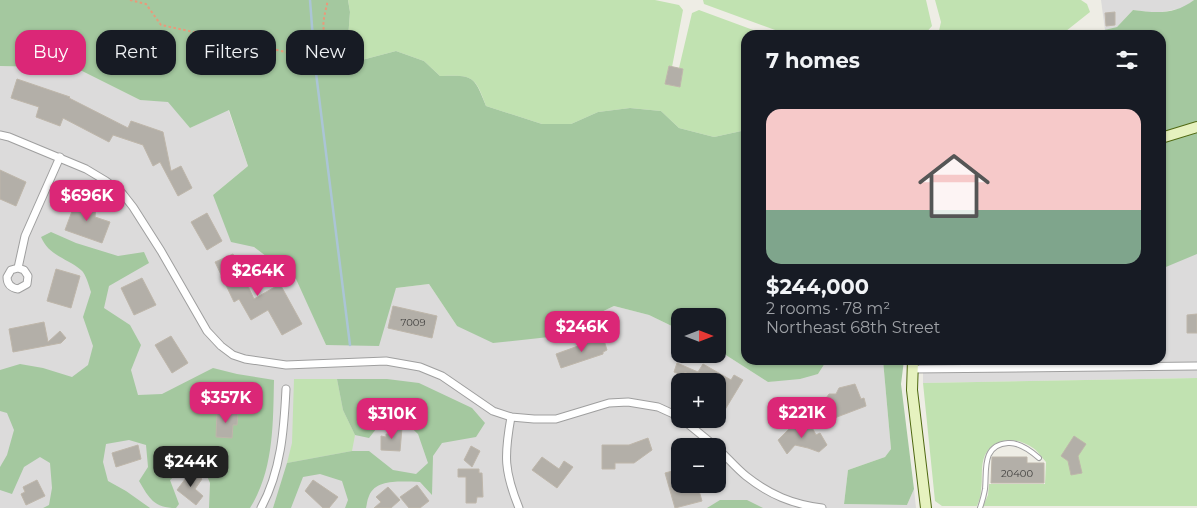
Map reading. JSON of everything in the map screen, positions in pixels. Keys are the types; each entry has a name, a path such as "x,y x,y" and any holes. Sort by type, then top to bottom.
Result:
{"street":[{"path":"1166,136 1197,127"},
{"path":"0,135 10,137 86,169 122,193 161,251 207,331 221,346 233,355 244,359 286,365 386,361 420,367 442,376 493,411 511,417 556,419 609,403 628,402 658,407 671,413"},
{"path":"18,268 25,236 60,157"},
{"path":"912,365 912,390 926,508"},
{"path":"1089,365 1197,366"},
{"path":"261,508 268,494 279,461 283,437 286,389"},
{"path":"511,417 506,444 506,463 511,487 519,508"},
{"path":"693,428 705,438"},
{"path":"726,457 745,476 782,500 822,508"}],"lane":[{"path":"980,508 985,488 985,465 991,451 1005,443 1013,443 1039,458"}],"path":[{"path":"130,0 146,4 161,25 286,52 298,64 331,67 334,54 327,42 322,24 328,0"}],"shaded area":[{"path":"1101,0 1194,0 1183,8 1157,13 1133,10 1117,27 1105,30"},
{"path":"0,66 15,66 15,75 86,75 86,73 140,100 168,101 190,128 228,109 248,166 213,195 254,247 297,279 326,345 396,288 429,284 457,326 549,337 614,306 649,315 671,326 671,363 726,363 726,355 768,382 818,374 824,365 883,365 891,449 885,457 848,470 844,504 907,505 914,489 916,508 0,508"},
{"path":"1197,229 1197,378 923,383 923,365 1166,365 1166,235"}],"green space":[{"path":"0,0 348,0 350,12 349,30 286,30 286,75 364,75 364,59 396,51 424,61 440,76 459,76 471,79 478,88 486,106 542,124 571,124 598,112 630,108 661,111 679,128 714,137 741,131 741,365 726,355 726,308 671,308 671,326 649,315 614,306 549,337 493,343 457,326 429,284 396,288 379,346 326,345 296,279 254,247 231,242 213,195 248,166 229,110 190,128 168,102 140,100 86,73 86,30 15,30 15,66 0,66"},
{"path":"348,0 655,0 679,5 683,10 672,67 669,66 665,84 680,87 683,69 679,68 692,13 699,10 753,30 741,30 741,131 714,137 679,128 661,111 630,108 598,112 571,124 542,124 486,106 479,88 471,79 459,76 440,76 424,61 396,51 364,59 364,30 349,30 350,12"},
{"path":"703,0 926,0 932,26 928,30 775,30 704,4"},
{"path":"935,0 1081,0 1087,4 1090,12 1067,30 939,30 941,22"},
{"path":"1197,0 1197,254 1166,267 1166,30 1104,30 1117,27 1133,10 1165,12"},
{"path":"51,232 76,243 118,256 144,252 149,263 109,286 104,308 130,325 141,345 131,370 138,395 162,394 213,368 274,380 271,446 268,462 264,478 250,508 209,508 210,483 202,464 185,467 170,480 179,504 176,508 157,504 149,497 139,481 148,467 146,445 129,440 106,444 103,462 108,481 150,508 43,508 49,505 52,488 50,463 40,457 24,467 12,494 0,490 0,467 7,455 14,430 7,413 0,411 0,370 20,364 43,368 72,377 88,365 93,346 83,317 91,292 87,280 81,270 53,253 44,243 41,237"},
{"path":"741,365 824,365 818,374 800,379 768,382"},
{"path":"883,365 903,365 901,384 914,489 907,505 844,504 848,470 885,457 891,449"},
{"path":"1197,378 1197,506 983,506 988,495 989,484 1045,484 1046,462 1033,448 1014,440 994,444 985,455 981,494 977,506 942,506 935,501 923,383"},
{"path":"294,379 337,379 343,410 355,435 352,451 287,463 292,443"},
{"path":"337,379 387,379 419,383 472,408 485,423 476,437 442,443 433,456 432,495 420,482 391,482 378,486 373,490 368,498 366,508 345,508 348,500 342,481 320,474 303,477 291,508 273,508 287,463 352,451 369,451 393,470 416,474 428,463 418,434 403,420 380,424 369,438 355,435 343,410"},
{"path":"720,500 747,500 763,508 707,508"}],"building":[{"path":"1115,12 1115,25 1106,26 1105,13"},
{"path":"669,66 683,69 680,87 665,84"},
{"path":"17,79 70,97 128,128 131,121 163,132 171,171 181,166 192,188 178,196 160,162 153,166 143,145 113,135 109,142 63,118 60,126 36,117 39,107 11,98"},
{"path":"0,170 26,182 16,206 0,199"},
{"path":"77,198 96,205 95,217 110,222 102,243 65,230"},
{"path":"207,213 222,241 207,250 191,222"},
{"path":"233,254 254,299 280,284 302,324 282,335 268,310 251,320 239,299 234,302 215,262"},
{"path":"56,269 80,276 71,308 47,301"},
{"path":"142,278 156,305 134,315 121,288"},
{"path":"393,306 437,316 432,338 388,328"},
{"path":"1197,314 1197,333 1187,333 1187,315"},
{"path":"44,322 48,342 60,331 66,338 61,343 13,352 9,329"},
{"path":"171,336 188,363 172,373 155,345"},
{"path":"603,337 607,350 603,354 561,368 556,354"},
{"path":"677,363 698,372 703,364 719,373 676,373 674,372"},
{"path":"734,375 743,380 726,408 726,377 731,380"},
{"path":"855,384 861,399 864,398 866,406 837,417 831,423 821,405 829,394 836,394 839,388"},
{"path":"217,410 238,413 237,425 233,425 232,438 216,437"},
{"path":"809,422 816,435 820,433 827,445 819,452 795,445 787,454 778,440 792,426 801,428"},
{"path":"389,427 402,428 400,451 381,450 381,436 386,437 386,434 389,434"},
{"path":"1074,436 1086,444 1078,456 1082,473 1071,475 1068,461 1061,456"},
{"path":"648,438 652,450 634,463 615,463 615,469 602,469 602,445 629,445"},
{"path":"138,445 141,459 116,467 112,453"},
{"path":"471,446 480,451 472,467 464,460"},
{"path":"542,457 559,469 564,461 573,467 557,488 532,470"},
{"path":"992,457 1027,457 1027,463 1044,463 1044,483 991,483"},
{"path":"458,469 479,469 479,473 482,473 483,497 477,497 476,503 466,503 466,477 458,477"},
{"path":"192,470 202,479 195,489 203,496 196,505 177,490"},
{"path":"671,471 671,493 700,493 702,501 675,508 665,473"},
{"path":"37,480 45,496 26,505 21,494 25,492 23,487"},
{"path":"313,480 338,497 329,508 323,508 305,491"},
{"path":"417,485 429,501 420,508 409,508 400,497"},
{"path":"388,487 400,500 391,508 374,508 381,502 376,497"}],"waterway":[{"path":"310,0 315,65 350,345"}]}
